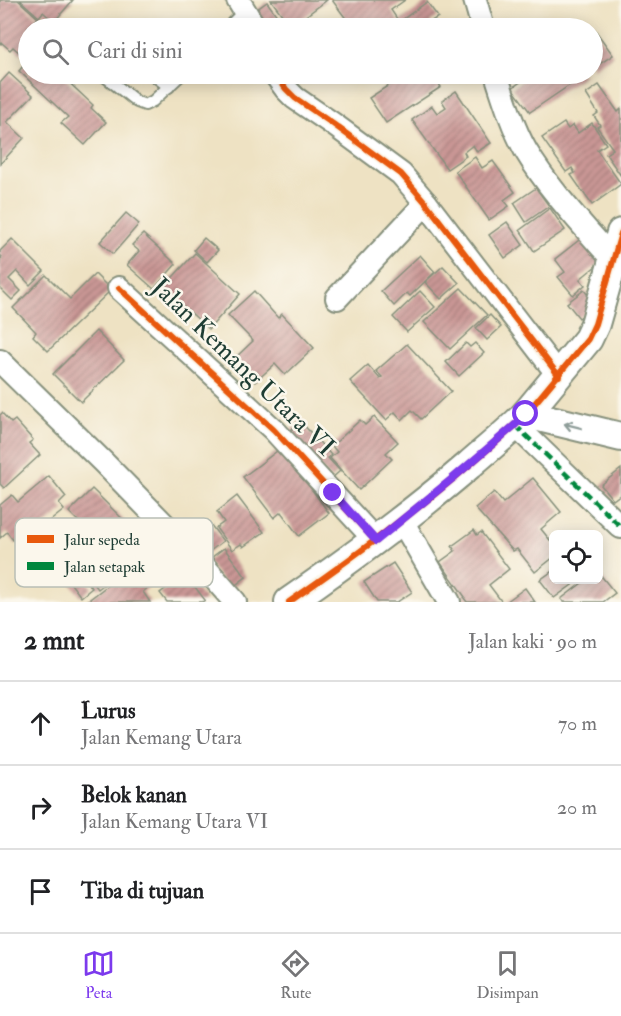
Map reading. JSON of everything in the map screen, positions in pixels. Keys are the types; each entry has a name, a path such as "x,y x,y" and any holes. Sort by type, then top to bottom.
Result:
{"street":[{"path":"475,0 480,18"},
{"path":"282,84 295,98 401,174 426,203 559,376"},
{"path":"289,602 376,541 520,419 559,376 588,339 595,324 617,247 550,188 525,149 505,104 499,84"},
{"path":"337,298 426,203"},
{"name":"Jalan Kemang Utara VI","path":"119,288 274,430 376,541"},
{"path":"0,361 158,518"},
{"path":"520,419 621,437"},
{"path":"520,419 621,527"},
{"path":"402,520 449,602"},
{"path":"213,577 235,602"}],"lane":[{"path":"114,84 137,102 145,105 172,84"},
{"path":"165,84 169,87"}],"building":[{"path":"0,0 18,0 38,18 18,18 18,51 13,47 10,50 0,43"},
{"path":"20,0 73,0 57,18 50,18 43,12 39,17"},
{"path":"271,0 327,0 303,18 284,18"},
{"path":"332,0 405,0 391,10 396,18 346,18"},
{"path":"267,2 279,18 258,18 253,12"},
{"path":"427,2 438,17 436,18 405,18"},
{"path":"603,41 613,55 603,62"},
{"path":"9,73 18,84 33,95 7,122 24,138 0,164 0,83"},
{"path":"33,84 71,84 93,105 91,108 106,122 85,145 61,123 68,117"},
{"path":"391,84 439,84 441,87 386,123 369,98"},
{"path":"518,84 571,84 530,112 512,88"},
{"path":"599,85 618,112 621,109 621,176 606,154 613,149 597,127 600,125 594,116 598,113 586,94"},
{"path":"456,91 491,143 477,152 473,145 464,152 466,156 447,169 412,120 432,106 437,113 446,107 442,101"},
{"path":"564,123 568,129 573,125 578,133 592,123 606,144 597,150 621,184 592,205 571,175 575,173 572,168 566,172 542,138"},
{"path":"475,157 482,168 493,161 515,192 504,200 509,206 489,220 455,171"},
{"path":"536,188 549,206 526,222 514,203"},
{"path":"550,208 565,230 534,251 520,230"},
{"path":"126,213 139,224 113,254 100,242"},
{"path":"507,222 523,245 505,258 489,235"},
{"path":"143,234 176,264 154,289 127,265 139,251 132,245"},
{"path":"583,237 602,261 580,279 585,285 573,295 558,277 565,272 555,259"},
{"path":"204,238 218,250 207,262 194,250"},
{"path":"12,239 44,271 30,285 17,271 9,279 21,291 12,300 0,288 0,260 2,257 0,251"},
{"path":"195,253 240,294 209,329 163,288"},
{"path":"420,255 435,272 410,296 407,293 394,306 381,291"},
{"path":"443,266 459,283 441,299 425,282"},
{"path":"95,274 111,290 48,351 33,336 36,332 13,308 46,275 70,299"},
{"path":"461,288 487,315 450,349 424,322"},
{"path":"584,290 596,305 579,318 567,303"},
{"path":"254,291 278,318 282,314 314,348 285,375 275,364 255,382 234,359 253,341 228,315"},
{"path":"420,291 435,307 407,332 393,317"},
{"path":"490,315 501,327 487,340 476,328"},
{"path":"96,331 124,360 81,402 53,374"},
{"path":"466,343 470,347 475,343 484,353 459,376 446,362"},
{"path":"407,344 451,391 421,419 412,410 402,420 395,412 386,420 350,381 368,365 380,379 382,377 376,371"},
{"path":"2,413 11,423 15,420 33,440 29,443 40,455 4,488 0,484 0,415"},
{"path":"374,417 398,442 386,453 392,459 359,490 330,458 337,452 332,446 360,420 365,425"},
{"path":"300,421 331,455 328,458 340,471 331,479 288,433"},
{"path":"281,448 329,513 299,536 281,512 274,518 243,477"},
{"path":"621,469 621,494 613,500 601,485"},
{"path":"49,476 66,497 59,504 64,510 54,518 15,518 15,543 7,532 0,538 0,505 12,495 18,502"},
{"path":"533,478 561,512 541,529 549,539 549,561 535,572 517,549 513,551 475,508 494,492 503,503"},
{"path":"92,489 122,518 75,518 69,512"},
{"path":"237,496 264,532 243,547 241,544 232,550 216,528 224,522 217,512"},
{"path":"213,528 223,541 213,549"},
{"path":"474,530 477,535 481,532 509,569 489,585 502,602 467,602 440,562 455,551 452,546"},
{"path":"224,548 246,577 229,590 213,569 213,556"},
{"path":"393,563 412,592 397,602 377,602 364,582"},
{"path":"549,574 549,584 573,584 554,598 540,580"},
{"path":"603,578 615,593 603,602 564,602 561,599 581,584 603,584"},
{"path":"73,587 91,587 92,588 81,597"},
{"path":"106,587 149,587 143,592 150,602 86,602"},
{"path":"168,587 195,587 205,600 202,602 167,602 160,593"},
{"path":"525,588 535,602 506,602"}],"marked path":[{"path":"515,425 621,527"}],"cycle path":[{"path":"282,84 295,98 401,174 426,203 559,376"},
{"path":"289,602 425,502 526,414 588,339 595,324 621,233"},
{"path":"119,288 274,430 376,541"}],"route":[{"path":"333,493 376,541 526,414"}]}
